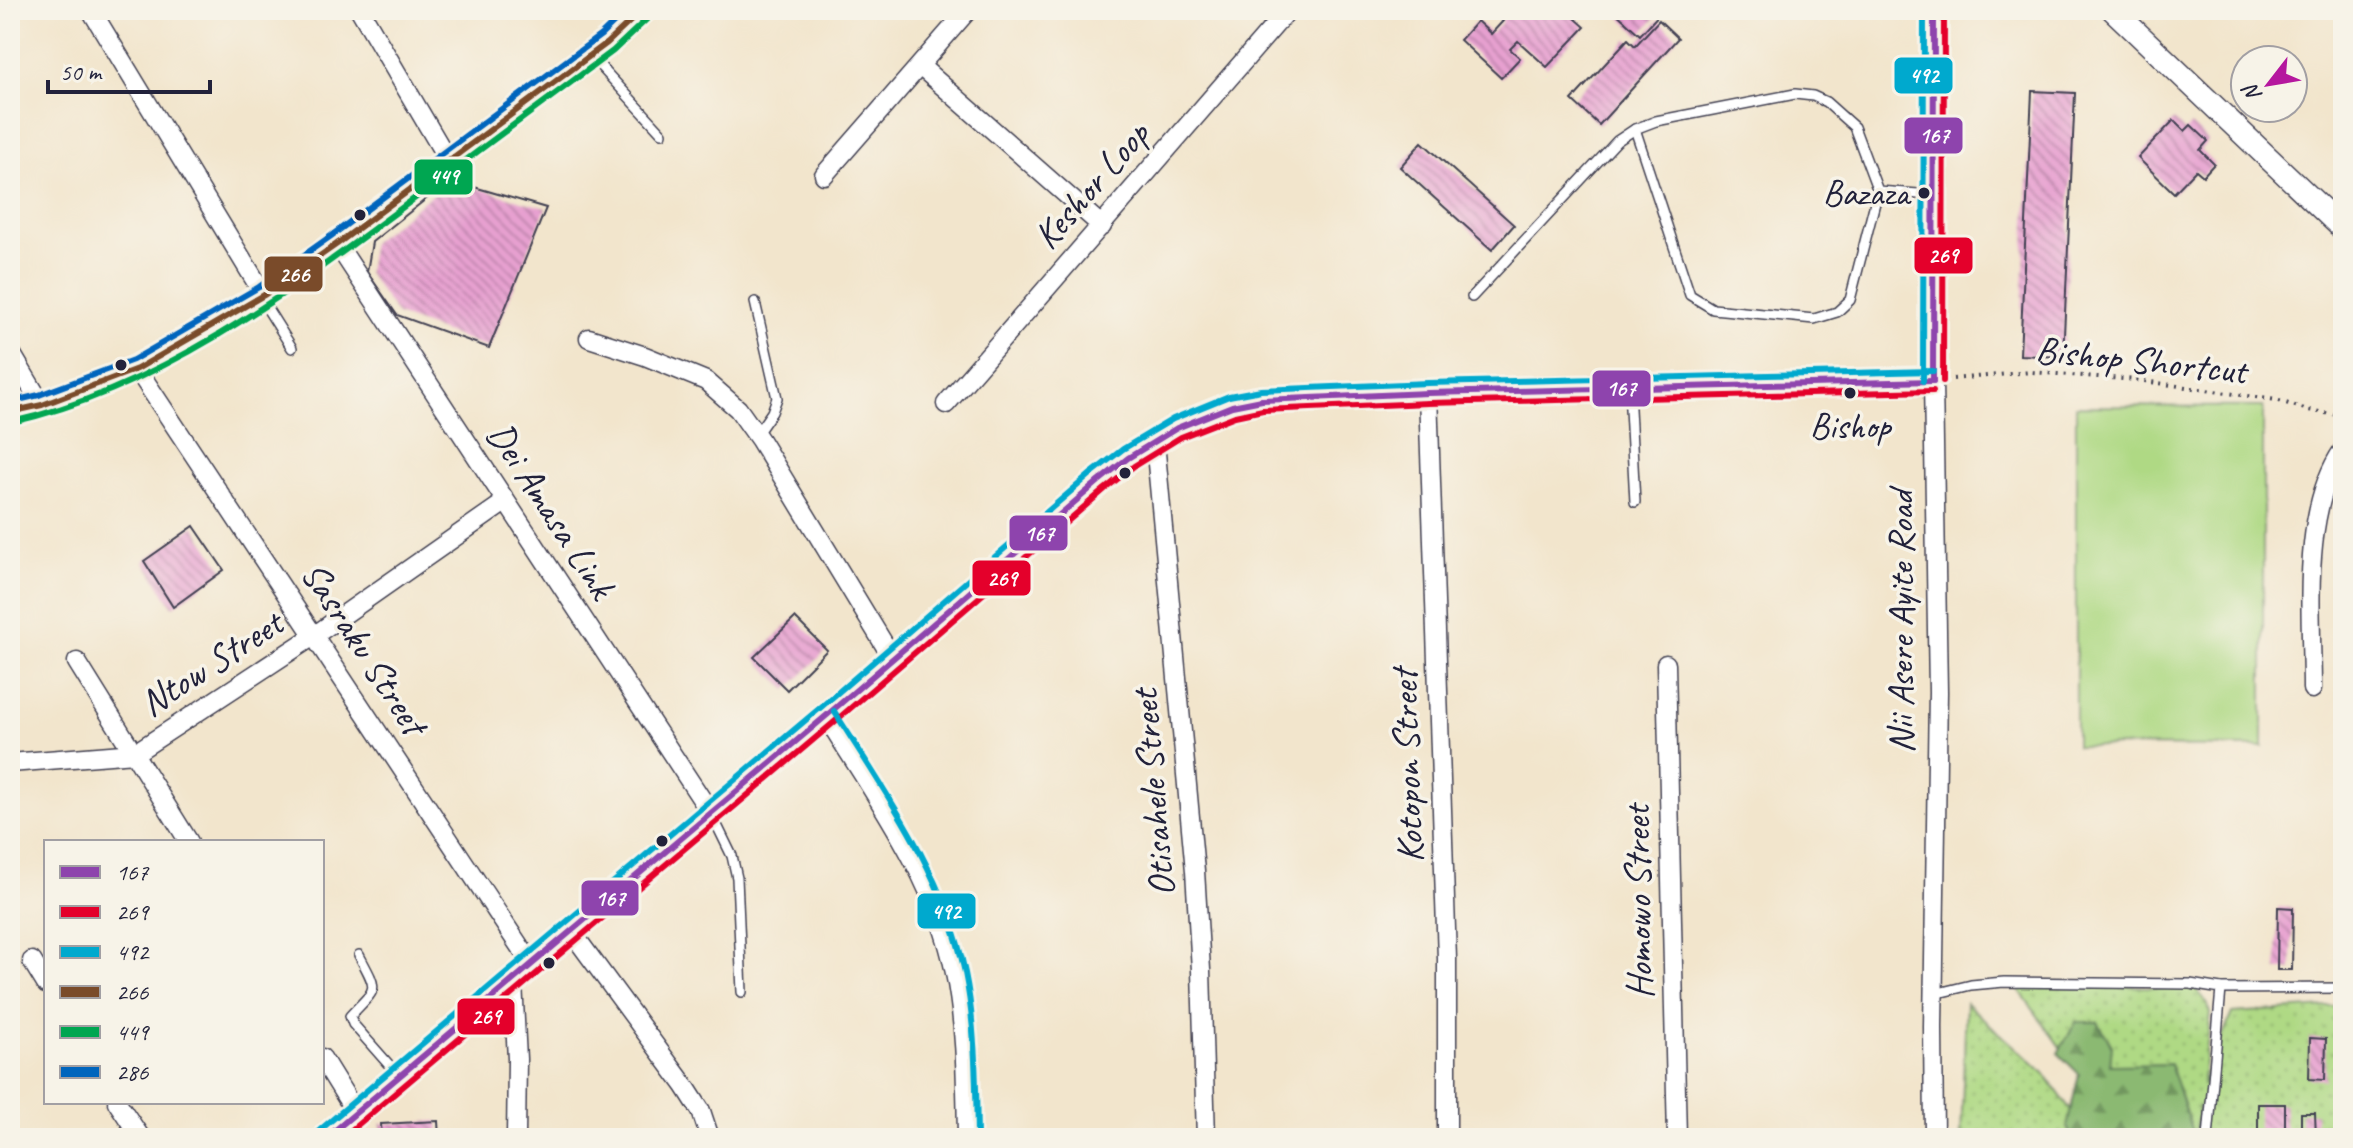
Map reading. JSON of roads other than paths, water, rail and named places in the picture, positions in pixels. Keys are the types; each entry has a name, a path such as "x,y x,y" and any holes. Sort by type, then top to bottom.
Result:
{"street":[{"path":"91,10 262,296"},
{"path":"360,10 448,160"},
{"path":"10,412 42,405 137,369 262,296 337,244 590,55 642,10"},
{"path":"824,175 968,10"},
{"name":"Keshor Loop","path":"946,404 1288,10"},
{"name":"Nii Asere Ayite Road","path":"1934,10 1933,381 1938,692 1934,1138"},
{"path":"2113,10 2343,229"},
{"path":"920,66 1102,226"},
{"name":"Dei Amasa Link","path":"337,244 710,812"},
{"path":"589,338 645,356 706,381 738,409 893,659"},
{"path":"10,351 42,405"},
{"name":"Sasraku Street","path":"137,369 537,960"},
{"path":"326,1138 1099,481 1128,458 1202,416 1262,400 1933,381"},
{"name":"Kotopon Street","path":"1428,393 1447,959 1447,1138"},
{"name":"Otisahele Street","path":"1155,442 1195,871 1206,1138"},
{"path":"2312,689 2312,554 2317,514 2324,487 2343,450"},
{"name":"Ntow Street","path":"10,763 135,753 315,635 505,502"},
{"path":"77,662 188,840"},
{"name":"Homowo Street","path":"1666,664 1677,1138"},
{"path":"826,716 904,840 944,934 955,972 966,1050 967,1138"},
{"path":"571,931 685,1086 701,1111 710,1138"},
{"path":"32,961 44,981"},
{"path":"513,982 517,1059 516,1138"},
{"path":"324,1061 356,1113"},
{"path":"118,1104 141,1138"}],"lane":[{"path":"590,55 662,133"},
{"path":"1472,297 1617,141 1635,129 1656,121 1795,94 1813,96 1826,102 1854,127 1878,191 1850,300 1837,312 1814,319 1713,309 1690,295 1635,129"},
{"path":"1878,191 1935,195"},
{"path":"262,296 292,348"},
{"path":"755,302 777,398 772,412 756,435"},
{"path":"1629,388 1635,502"},
{"path":"710,812 735,867 742,992"},
{"path":"359,955 374,990 350,1016 353,1024 400,1077"},
{"path":"1934,994 1971,985 2004,982 2190,984 2221,989 2343,988"},
{"path":"2208,1138 2221,989"}],"place":[{"name":"Bazaza","path":"1924,193"},
{"name":"Bishop","path":"1850,393"}]}
